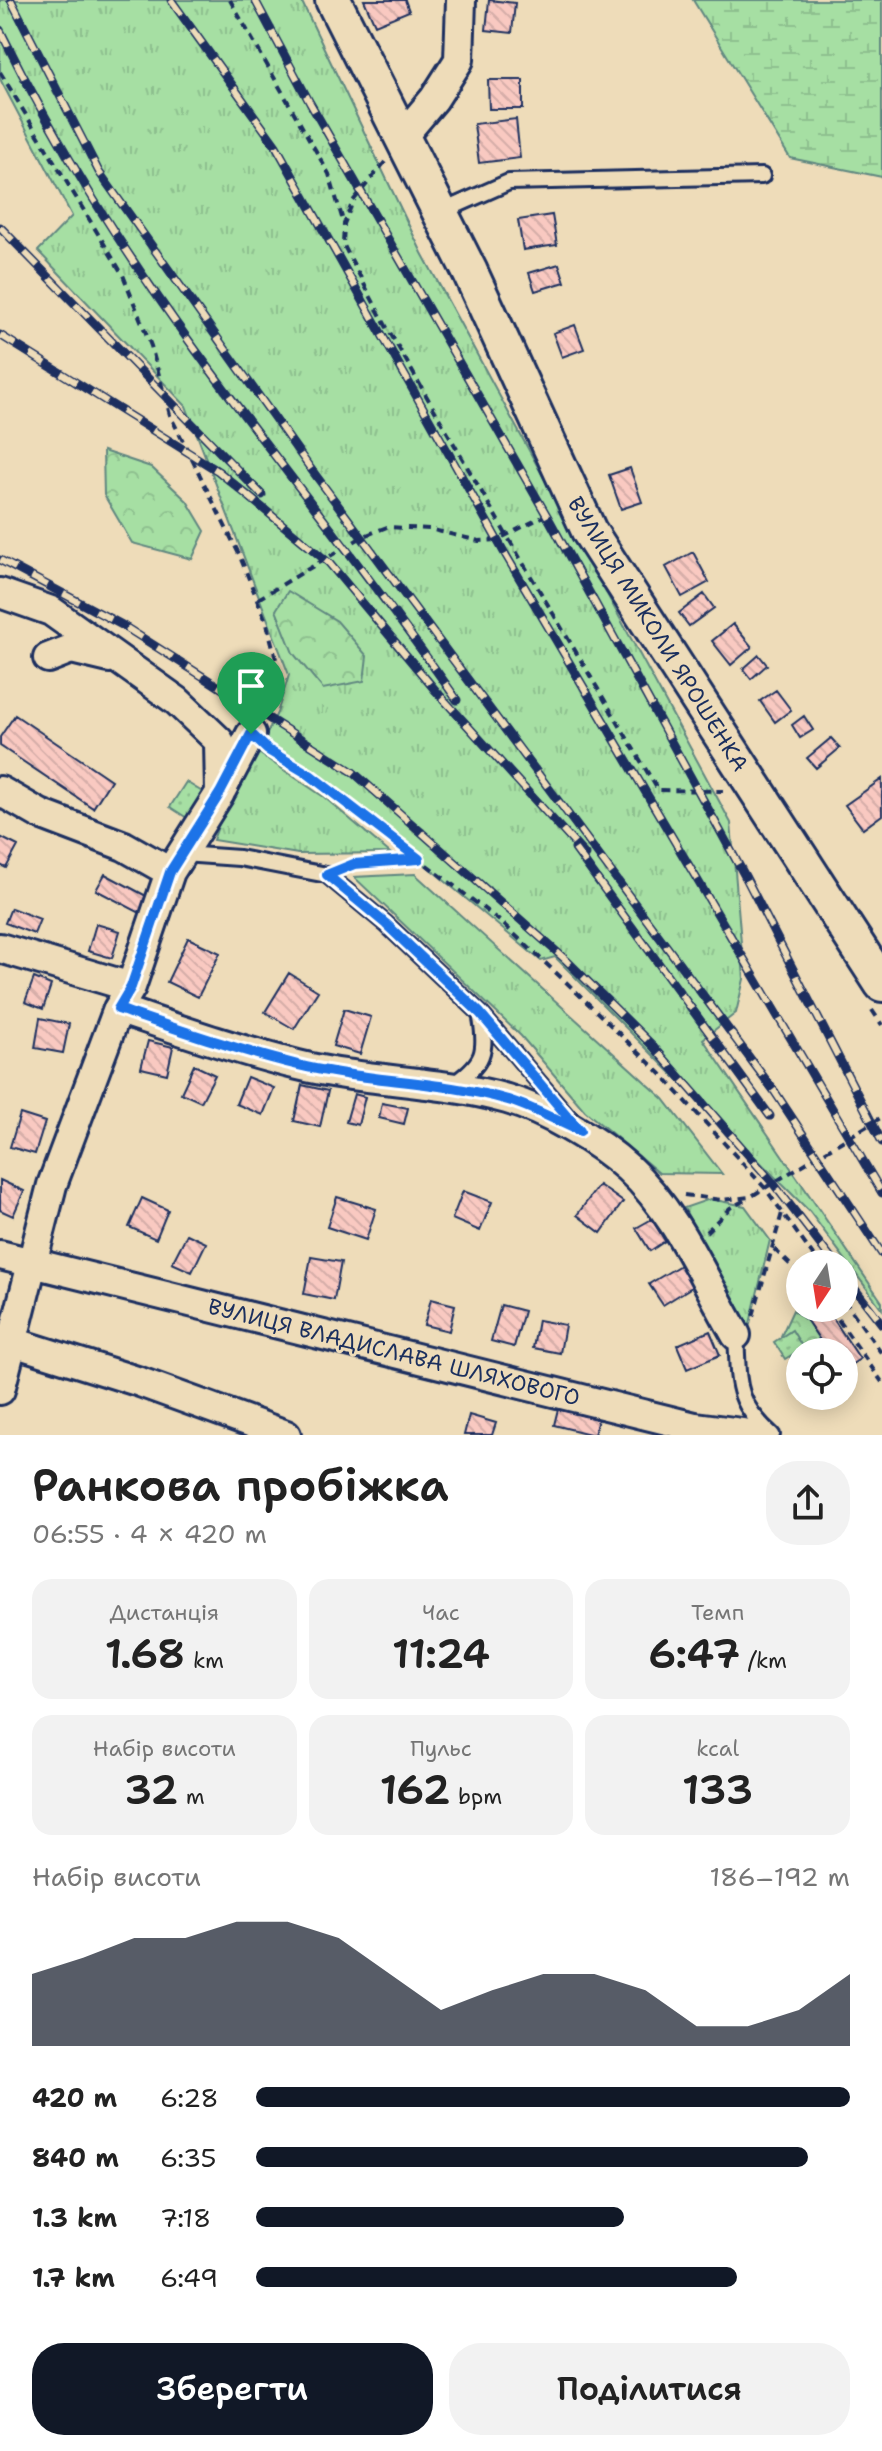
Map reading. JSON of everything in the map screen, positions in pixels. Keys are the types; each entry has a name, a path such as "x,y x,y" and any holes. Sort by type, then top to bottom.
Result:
{"street":[{"name":"ВУЛИЦЯ МИКОЛИ ЯРОШЕНКА","path":"333,0 440,213 589,531 874,992"},
{"path":"402,137 434,99 459,60 461,0"},
{"path":"0,593 51,611 177,701 219,741 220,793"},
{"path":"48,658 71,649 121,661"},
{"path":"0,1386 52,1185 176,863 220,793 251,734"},
{"path":"0,791 40,814 176,863"},
{"path":"0,948 124,998 205,1039 300,1066 448,1087 509,1100 580,1131 628,1168 672,1220 693,1259 744,1328"},
{"name":"ВУЛИЦЯ ВЛАДИСЛАВА ШЛЯХОВОГО","path":"0,1255 695,1427 757,1435"},
{"path":"13,1342 140,1382 286,1435"}],"lane":[{"path":"440,213 509,182 762,176"},
{"path":"176,863 239,858 327,875 386,924 480,1013 580,1131"},
{"path":"448,1087 478,1065 484,1050 480,1013"},
{"path":"744,1328 739,1393 754,1419 772,1435"}],"path":[{"path":"230,0 329,174 344,224"},
{"path":"0,72 123,275 151,346 170,415 239,554 267,624 277,663 268,700 251,734 268,750 310,775 501,922 566,982 661,1074 765,1188 809,1250"},
{"path":"402,137 353,201 344,224 343,244 507,536 658,790 713,789 733,793"},
{"path":"257,599 362,537 387,527 429,529 479,541 497,540 555,509"},
{"path":"327,875 354,864 419,859"},
{"path":"874,992 882,1025"},
{"path":"693,1259 701,1236 730,1208 882,1117"},
{"path":"681,1194 722,1200 750,1197"},
{"path":"744,1328 774,1249 782,1212"},
{"path":"774,1249 786,1261"},
{"path":"858,1320 882,1354"},
{"path":"840,1322 882,1382"}],"green space":[{"path":"0,0 301,0 422,253 731,823 744,979 736,1013 703,1039 847,1250 838,1250 809,1211 555,957 541,961 410,852 262,744 277,713 289,675 186,406 38,251 72,216 0,79"},
{"path":"693,0 882,0 882,177 790,158"},
{"path":"103,451 151,467 187,501 205,531 192,559 132,543 104,495"},
{"path":"288,591 337,621 367,656 364,681 323,689 293,653 276,610"},
{"path":"254,750 324,797 390,853 298,854 213,840 233,787"},
{"path":"186,782 204,793 187,818 170,807"},
{"path":"415,874 664,1099 722,1174 659,1173 585,1111 521,1036 354,877"},
{"path":"710,1199 745,1206 770,1240 748,1332 684,1208"},
{"path":"858,1267 882,1302 882,1309 858,1277"},
{"path":"787,1322 808,1322 818,1338 786,1338 786,1347 781,1336"},
{"path":"792,1330 797,1338 786,1338 785,1359 774,1342"}],"building":[{"path":"364,0 405,0 409,11 375,25"},
{"path":"489,0 515,3 512,33 486,30"},
{"path":"488,80 523,80 523,109 489,109"},
{"path":"516,119 520,158 479,163 474,124"},
{"path":"552,215 557,245 523,250 518,220"},
{"path":"559,264 565,282 535,291 529,273"},
{"path":"575,325 584,349 562,357 553,333"},
{"path":"630,468 642,502 621,509 609,475"},
{"path":"693,552 709,582 682,597 666,567"},
{"path":"704,594 714,608 689,626 679,613"},
{"path":"733,624 752,647 731,665 712,641"},
{"path":"759,655 767,665 751,679 743,669"},
{"path":"776,690 791,710 775,722 760,701"},
{"path":"15,715 111,780 93,808 0,746 0,737"},
{"path":"804,716 813,730 800,738 792,725"},
{"path":"831,738 840,748 816,768 807,758"},
{"path":"882,779 882,815 863,829 845,805"},
{"path":"0,837 18,846 6,868 0,865"},
{"path":"105,874 150,898 142,914 96,890"},
{"path":"11,908 40,919 34,934 5,923"},
{"path":"96,924 120,931 112,958 88,951"},
{"path":"188,938 220,953 198,997 167,982"},
{"path":"289,973 318,991 294,1029 265,1012"},
{"path":"34,978 51,985 43,1009 25,1002"},
{"path":"344,1009 371,1017 360,1054 333,1046"},
{"path":"40,1018 69,1024 63,1053 35,1048"},
{"path":"148,1041 173,1047 167,1074 141,1068"},
{"path":"194,1065 215,1075 201,1102 181,1093"},
{"path":"247,1077 274,1088 263,1115 236,1104"},
{"path":"302,1085 328,1091 320,1127 294,1121"},
{"path":"354,1094 365,1097 358,1125 346,1122"},
{"path":"382,1103 408,1108 404,1124 379,1118"},
{"path":"20,1114 45,1122 35,1154 10,1147"},
{"path":"0,1180 24,1191 13,1216 0,1210"},
{"path":"599,1185 623,1202 601,1233 577,1215"},
{"path":"463,1191 492,1202 480,1231 452,1219"},
{"path":"337,1197 376,1209 366,1240 327,1227"},
{"path":"142,1198 168,1210 156,1239 129,1227"},
{"path":"652,1219 665,1241 650,1251 636,1228"},
{"path":"187,1234 206,1243 192,1272 172,1263"},
{"path":"311,1257 341,1262 334,1300 304,1294"},
{"path":"682,1264 695,1285 663,1305 649,1284"},
{"path":"431,1299 455,1305 449,1331 424,1325"},
{"path":"501,1305 524,1311 514,1347 491,1341"},
{"path":"538,1320 565,1325 560,1353 533,1348"},
{"path":"808,1322 835,1322 846,1338 819,1338"},
{"path":"710,1331 720,1355 687,1369 677,1345"},
{"path":"558,1409 598,1419 594,1435 554,1425"},
{"path":"469,1415 496,1423 492,1435 464,1435"}],"railway":[{"path":"11,0 99,172 308,465 775,1092 882,1254"},
{"path":"171,0 276,146 504,552 882,1193"},
{"path":"255,0 310,103 550,521 746,878 882,1142"},
{"path":"0,30 69,158 136,265 225,391 457,700"},
{"path":"0,227 262,495"},
{"path":"0,335 218,471 329,563 436,691 585,855"},
{"path":"0,560 122,625 353,772 566,960 653,1046 773,1183 824,1250"},
{"path":"575,849 770,1116"},
{"path":"858,1293 882,1324"}],"route":[{"path":"251,734 268,750 310,775 419,859 354,864 327,875 386,924 480,1013 580,1131 509,1100 448,1087 300,1066 205,1039 118,1009 131,987 170,872 220,793 251,734"}]}
